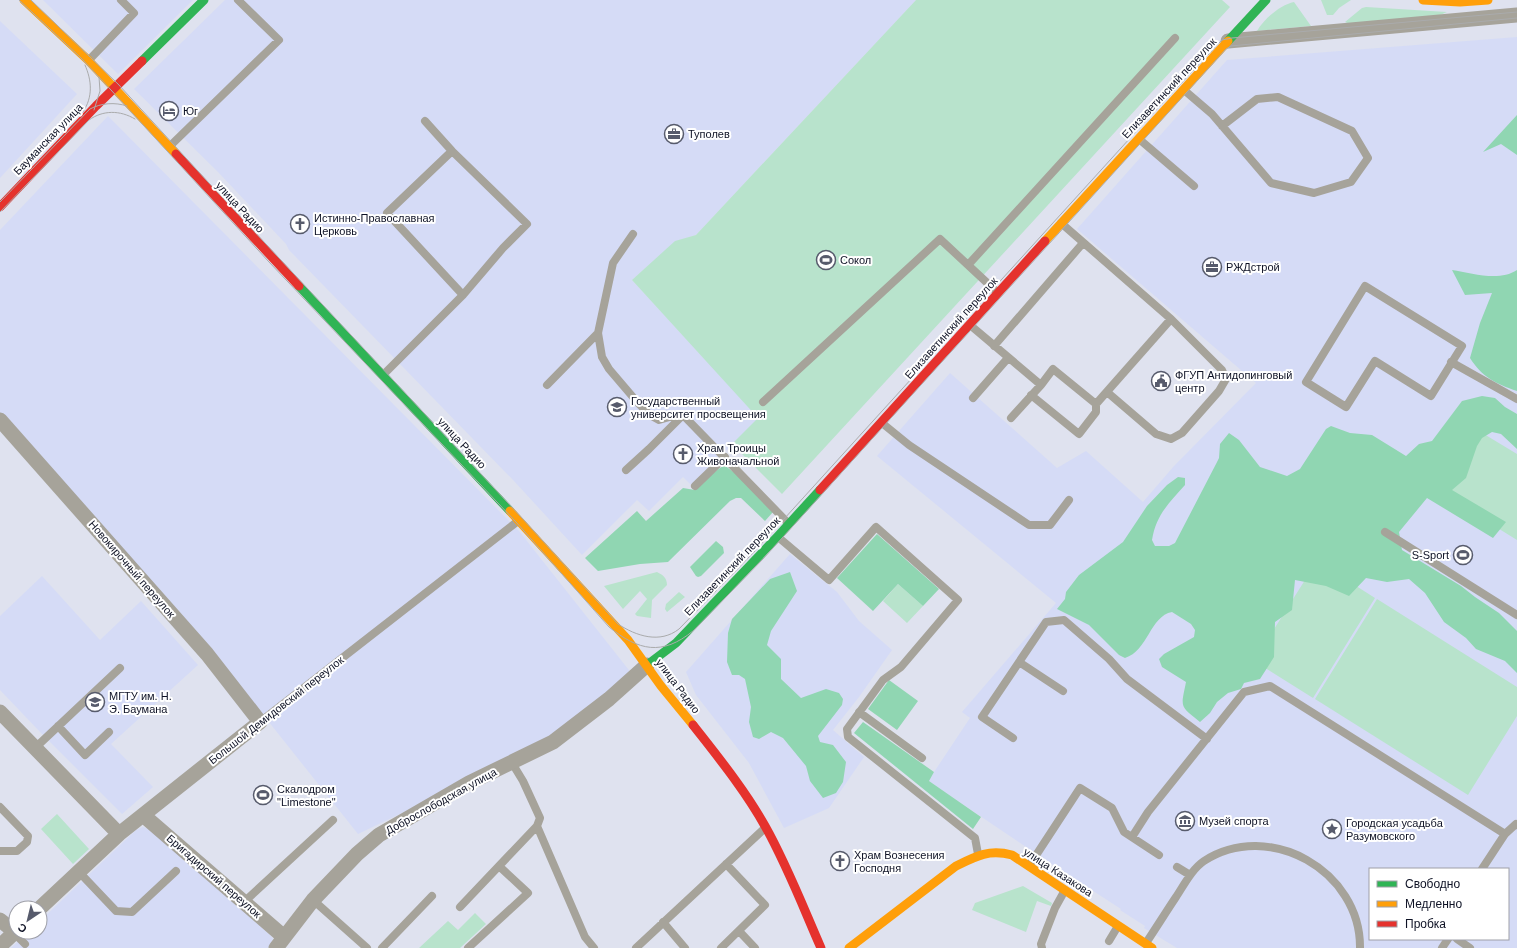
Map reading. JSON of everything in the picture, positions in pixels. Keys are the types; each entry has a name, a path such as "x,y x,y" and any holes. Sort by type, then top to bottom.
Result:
{"street":[{"name":"улица Радио","path":"24,0 88,60 114,87 519,520 628,640 661,686 711,748 750,801 766,827 821,948"},
{"path":"1244,23 1256,0"},
{"name":"Елизаветинский переулок","path":"647,665 676,643 778,536 1061,223 1266,0"},
{"path":"1423,0 1460,2 1488,0"},
{"name":"Бауманская улица","path":"0,207 114,87 200,2"},
{"path":"1228,42 1517,15"},
{"name":"Новокирочный переулок","path":"0,420 207,654 260,722"},
{"name":"Доброслободская улица","path":"280,942 313,900 357,854 379,836 469,783 512,763 557,739 608,699 647,665"},
{"path":"0,712 119,834"},
{"name":"Большой Демидовский переулок","path":"48,901 119,834 260,722"},
{"name":"Бригадирский переулок","path":"143,815 244,902 280,942"},
{"name":"улица Казакова","path":"850,948 956,866 978,855 1000,852 1012,856 1149,946"},
{"path":"0,920 8,926"},
{"path":"0,946 8,939"}],"lane":[{"path":"88,60 134,13 121,0"},
{"path":"169,147 279,40 238,0"},
{"path":"968,266 1175,38"},
{"path":"1184,90 1212,114 1222,126 1271,183 1314,193 1351,182 1368,158 1352,131 1278,97 1256,99 1222,126"},
{"path":"383,375 463,295 503,248 527,224 452,151 425,121"},
{"path":"1139,139 1194,186"},
{"path":"452,151 387,213 463,295"},
{"path":"1061,223 1171,320 1222,370 1226,379 1219,391 1182,433 1170,438 1156,434 1107,392"},
{"path":"633,234 613,263 598,333 602,357 609,369 650,415 659,420 680,414 683,415 789,524"},
{"path":"763,402 940,239 998,293"},
{"path":"994,346 1084,243"},
{"path":"1365,286 1462,346 1451,362 1431,396 1375,361 1346,407 1306,382 1365,286"},
{"path":"1031,395 1079,434 1096,412 1096,404 1171,320"},
{"path":"969,325 1041,385"},
{"path":"547,385 598,333"},
{"path":"972,398 1008,358"},
{"path":"1451,362 1517,399"},
{"path":"1011,418 1041,385 1053,369 1096,404"},
{"path":"626,470 683,415"},
{"path":"882,422 909,445 1029,525 1050,524 1069,500"},
{"path":"696,486 725,457"},
{"name":"Большой Демидовский переулок","path":"260,722 519,520"},
{"path":"778,536 829,580 876,527 958,600 901,667 883,680 847,729 848,737 975,838 978,855"},
{"path":"1385,532 1517,615"},
{"path":"1013,738 982,717 1046,622 1064,620 1109,659 1127,679 1206,739"},
{"path":"1019,662 1063,691"},
{"path":"35,748 120,668"},
{"path":"1132,837 1148,812 1244,692 1270,686 1505,834"},
{"path":"859,712 922,758"},
{"path":"58,726 85,755 109,732"},
{"path":"460,907 537,826 540,818 523,781 512,763"},
{"path":"1029,867 1080,788 1112,808 1124,832 1158,855"},
{"path":"0,807 28,836 27,842 17,851 0,851"},
{"path":"244,902 333,820"},
{"path":"1483,868 1505,834 1517,824"},
{"path":"537,826 584,936 594,948"},
{"path":"636,948 766,827"},
{"path":"1149,946 1190,875 1202,862 1214,855 1234,848 1254,846 1274,847 1293,853 1311,862 1322,870 1341,889 1351,907 1357,926 1360,948"},
{"path":"721,948 764,905 726,864"},
{"path":"468,948 528,893 499,866"},
{"path":"1177,867 1190,875"},
{"path":"79,872 116,911 132,912 176,871"},
{"path":"1042,948 1041,944 1055,908 1065,890"},
{"path":"382,948 432,896"},
{"path":"313,900 367,948"},
{"path":"663,922 685,948"},
{"path":"1109,941 1118,925"},
{"path":"739,930 755,948"},
{"path":"22,940 25,944"},
{"path":"1458,940 1470,948"}],"shaded area":[{"path":"43,0 193,0 118,74"},
{"path":"225,0 916,0 696,235 675,242 632,280 759,418 691,485 683,477 649,511 637,500 582,555 514,481 289,250 286,244 218,172 134,89"},
{"path":"0,21 77,94 0,178"},
{"path":"1517,37 1517,948 1177,948 1144,928 1145,926 1120,910 1121,909 928,781 970,718 962,712 1056,603 877,456 950,373 1057,468 1086,451 1143,502 1174,466 1256,383 1077,229 1227,60"},
{"path":"108,116 519,531 636,679 569,733 358,834 210,648 0,414 0,230"},
{"path":"790,554 837,592 859,621 892,650 859,697 833,730 864,757 829,808 784,828 749,763 696,695 686,672"},
{"name":"МГТУ им. Н. Э. Баумана","path":"42,576 100,640 141,601 198,665 111,744 153,787 122,814 0,690 0,616"},
{"path":"143,827 148,829 209,880 270,935 273,939 268,948 11,948 20,940 48,940 48,913 136,830"}],"green space":[{"name":"Сокол","path":"916,0 1222,0 1230,7 782,494 732,444 758,418 632,280 675,241 696,235"},
{"path":"1321,0 1351,0 1339,8 1333,15 1327,15"},
{"path":"1294,2 1311,26 1257,31 1273,13 1283,6"},
{"path":"1362,8 1447,12 1440,15 1350,24 1345,22"},
{"path":"1517,115 1517,155 1501,144 1483,152"},
{"path":"1452,270 1485,276 1494,276 1510,274 1517,270 1517,391 1502,386 1490,379 1479,370 1470,358 1480,323 1492,293 1465,295"},
{"path":"1482,396 1495,398 1505,407 1517,414 1517,449 1501,434 1492,432 1482,438 1477,446 1466,478 1452,490 1506,522 1493,538 1427,498 1399,532 1402,550 1461,586 1499,613 1517,631 1517,673 1505,661 1476,649 1466,638 1444,622 1425,593 1409,579 1387,582 1366,578 1349,596 1326,586 1295,580 1292,610 1275,622 1274,657 1260,679 1244,683 1241,689 1228,693 1217,702 1210,713 1200,722 1185,709 1183,705 1186,682 1162,667 1159,659 1164,654 1194,637 1195,630 1191,624 1172,612 1165,615 1154,626 1139,648 1133,654 1125,658 1119,655 1089,625 1057,609 1065,599 1066,592 1079,575 1123,542 1147,506 1167,485 1178,477 1185,478 1185,485 1160,516 1152,540 1155,546 1169,546 1175,543 1219,458 1220,444 1229,433 1239,440 1260,467 1287,476 1300,469 1326,429 1331,426 1350,433 1372,435 1406,456 1419,444 1432,441 1462,401"},
{"path":"1479,431 1517,454 1517,540 1441,493"},
{"path":"724,465 739,476 773,512 765,521 741,498 736,498 730,501 668,562 640,564 598,571 585,558 637,511 646,521 683,488 695,490"},
{"path":"877,534 939,589 923,606 898,584 873,611 837,578"},
{"path":"716,541 723,547 724,553 701,576 696,576 690,567"},
{"path":"1317,561 1375,598 1313,698 1254,661"},
{"path":"657,572 664,577 667,585 652,600 651,618 637,616 635,614 647,599 640,591 623,609 604,586"},
{"path":"790,572 797,591 771,631 767,645 781,659 781,679 801,698 826,689 839,693 843,699 842,705 818,736 820,742 833,745 846,762 843,782 836,793 823,798 810,781 806,766 783,738 771,732 759,739 753,737 749,722 751,707 745,679 739,675 732,675 727,662 728,633 732,619 770,579"},
{"path":"898,584 923,606 907,623 883,601"},
{"path":"679,592 685,597 667,612 665,609 666,604"},
{"path":"1377,599 1517,687 1517,716 1468,795 1315,699"},
{"path":"889,680 918,701 897,730 868,709"},
{"path":"863,722 934,772 929,781 981,817 973,829 854,733"},
{"path":"57,814 89,849 73,864 41,829"},
{"path":"1023,886 1052,903 1051,906 1037,901 1026,932 972,910 975,903"},
{"path":"475,913 486,924 460,948 419,948 448,921 458,930"}],"tram line":[{"path":"19,0 81,58 269,262 516,522 609,627 630,641 651,647 661,647 671,644 682,639 693,631 763,559 1226,49 1231,46 1517,18"},
{"path":"31,0 118,84 522,518 618,624 632,632 648,637 672,634 679,629 754,552 1141,126 1222,40 1517,12"},
{"path":"83,112 89,101 90,95 90,83 85,65"},
{"path":"94,110 100,91 99,77"},
{"path":"0,202 90,109 99,105 108,104 127,106"},
{"path":"0,212 89,120 100,114 112,112 123,114 135,119"}],"traffic: fast":[{"path":"142,61 204,0"},
{"path":"1228,41 1266,0"},
{"path":"299,286 510,511"},
{"path":"647,665 676,643 820,490"}],"traffic: slow":[{"path":"24,0 88,60 176,154"},
{"path":"1423,0 1460,2 1488,0"},
{"path":"1045,241 1228,41"},
{"path":"510,511 628,640 661,686 693,725"},
{"path":"849,948 956,866 983,854 989,853 1004,853 1012,855 1152,948"}],"traffic: jam":[{"path":"0,207 96,106 142,61"},
{"path":"176,154 299,286"},
{"path":"820,490 1045,241"},
{"path":"693,725 740,787 765,826 788,871 821,948"}],"place":[{"name":"Юг","path":"169,111"},
{"name":"Туполев","path":"674,134"},
{"name":"Истинно-Православная Церковь","path":"300,224"},
{"name":"Сокол","path":"826,260"},
{"name":"РЖДстрой","path":"1212,267"},
{"name":"ФГУП Антидопинговый центр","path":"1161,381"},
{"name":"Государственный университет просвещения","path":"617,407"},
{"name":"Храм Троицы Живоначальной","path":"683,454"},
{"name":"S-Sport","path":"1463,555"},
{"name":"МГТУ им. Н. Э. Баумана","path":"95,702"},
{"name":"Скалодром \"Limestone\"","path":"263,795"},
{"name":"Музей спорта","path":"1185,821"},
{"name":"Городская усадьба Разумовского","path":"1332,829"},
{"name":"Храм Вознесения Господня","path":"840,861"}]}
